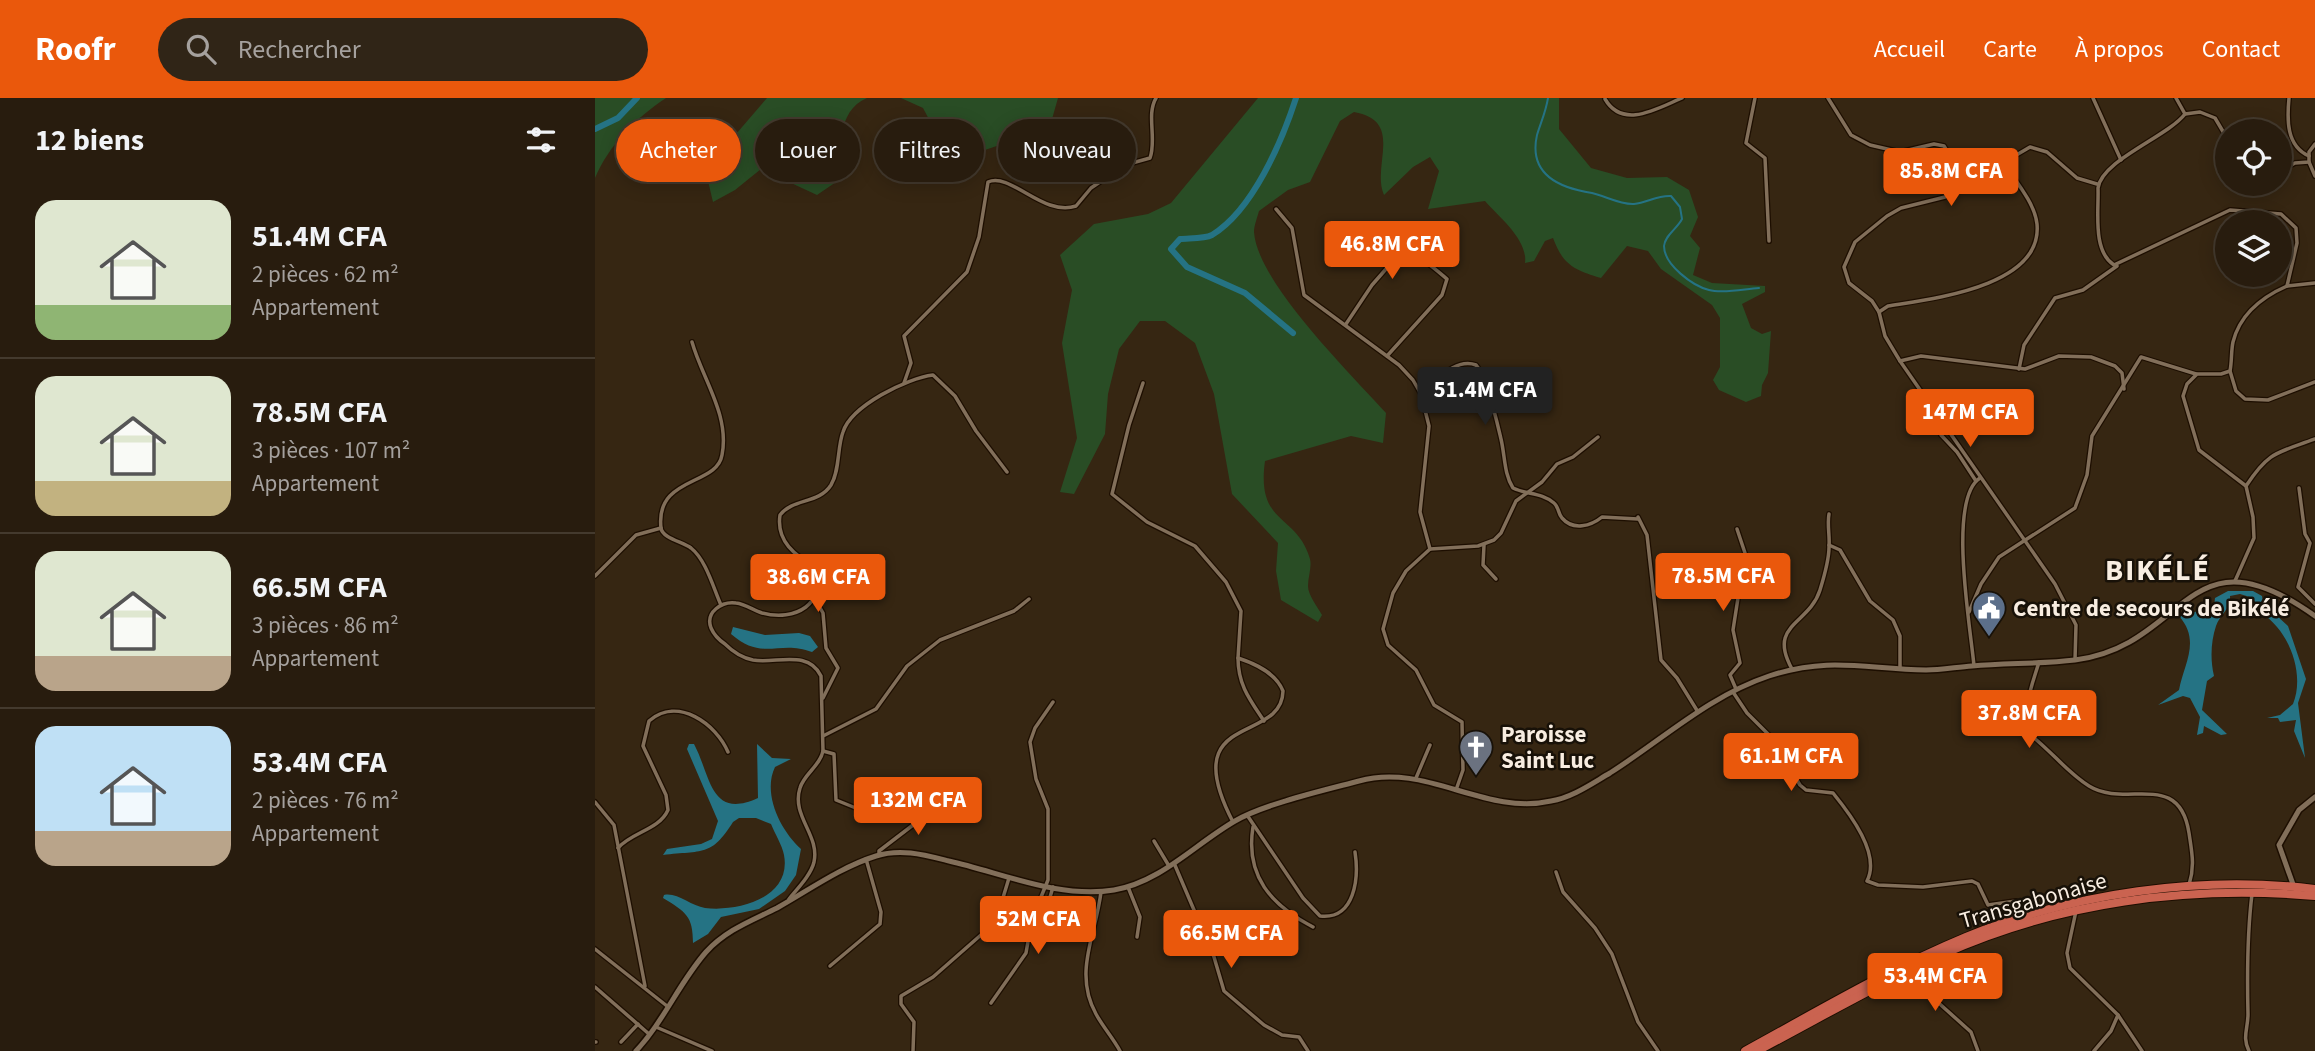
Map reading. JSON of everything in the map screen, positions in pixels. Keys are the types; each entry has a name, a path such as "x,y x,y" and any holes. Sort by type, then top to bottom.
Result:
{"highway":[{"name":"Transgabonaise","path":"1745,1051 1921,957 1978,933 2027,917 2106,898 2189,887 2294,891 2315,896"},
{"name":"Transgabonaise","path":"1757,1051 1908,971 1988,937 2076,910 2154,897 2315,889"}],"street":[{"path":"904,383 911,363 904,336 967,272 979,237 988,182 1002,181 1036,201 1052,206 1076,206 1091,188 1125,165 1150,158 1153,142 1152,104 1156,98"},
{"path":"1605,100 1616,111 1635,115 1682,98"},
{"path":"1755,98 1746,144 1749,149 1760,152 1765,158 1769,242"},
{"path":"1828,98 1851,135 1870,145 1900,152 1934,144 1944,146 1954,162 1959,188"},
{"path":"2093,98 2121,160"},
{"path":"2176,98 2185,114"},
{"path":"2289,98 2291,136 2309,159 2315,176"},
{"path":"2119,265 2109,262 2101,244 2098,184 2121,160 2169,130 2185,114 2200,112 2216,119"},
{"path":"2309,159 2315,144"},
{"path":"1978,480 1924,391 1885,336 1879,312 1872,300 1847,279 1844,267 1849,251 1864,235 1901,208 1945,197 2035,146 2047,152 2077,178 2098,184"},
{"path":"2292,165 2309,159"},
{"path":"1879,312 1888,306 1977,289 2003,276 2019,264 2035,239 2037,220 2003,162"},
{"path":"1276,209 1292,228 1304,295 1405,370 1421,394 1429,426 1420,512 1430,549"},
{"path":"2019,369 2024,345 2055,298 2083,290 2119,265 2215,217"},
{"path":"2292,222 2297,234 2292,260"},
{"path":"1346,324 1372,285 1400,253 1415,256 1438,271 1447,279 1442,295 1387,356"},
{"path":"2292,285 2315,283"},
{"path":"2285,287 2264,298 2243,320 2233,344 2230,370 2236,391 2245,400 2268,400 2315,382"},
{"path":"692,342 716,405 723,451 718,465 672,493 663,509 661,528 663,534 687,546 698,556 721,605"},
{"path":"1901,360 1921,356 2019,369 2059,356 2091,357 2115,366 2122,373 2124,388"},
{"path":"1969,612 1992,566 2025,539 2075,508 2087,475 2092,436 2141,357 2197,374 2221,374 2230,370"},
{"path":"1421,394 1450,369 1469,363 1476,365 1488,392 1502,442 1508,480 1517,491 1532,491 1555,503 1560,517 1574,526 1593,525 1602,517 1638,518 1647,533 1654,575 1661,660 1677,678 1698,712"},
{"path":"2197,374 2186,384 2183,396 2199,450 2246,486 2255,534 2235,581"},
{"path":"823,700 838,668 826,648 823,613 815,598 818,578 816,567 793,553 782,536 780,515 791,505 810,500 828,489 834,477 846,424 860,410 904,383 933,375 947,385 975,431 1007,472"},
{"path":"1143,383 1129,425 1112,494 1147,522 1195,546 1226,582 1241,611 1238,672 1249,704 1264,721"},
{"path":"1941,435 2025,539 2071,613 2075,625 2075,660"},
{"path":"1456,790 1463,770 1462,722 1434,705 1416,670 1388,645 1383,629 1393,593 1406,570 1430,549 1484,545 1501,533 1516,500 1532,491 1557,464 1573,457 1598,437"},
{"path":"2246,486 2262,461 2273,454 2315,439"},
{"path":"1975,666 1961,548 1970,496 1978,480"},
{"path":"2299,488 2305,534 2310,543 2298,587 2315,604"},
{"path":"1792,669 1783,653 1783,643 1792,625 1817,598 1829,545 1829,514"},
{"path":"595,576 636,535 661,528"},
{"path":"1737,528 1745,553 1733,630 1740,658 1740,663 1730,675 1734,690 1747,713 1772,738 1800,785 1806,790 1833,793 1841,803 1869,854 1871,869 1867,881 1878,885 1923,887 1972,881 1978,884 1988,905 2016,901 2027,917"},
{"path":"1484,545 1483,565 1496,579"},
{"path":"1829,545 1840,550 1870,601 1893,620 1900,636 1900,668"},
{"path":"638,1051 698,963 725,934 866,859 879,855 916,853 1045,886 1101,892 1128,887 1171,864 1247,815 1361,780 1393,776 1416,778 1507,803 1533,804 1566,797 1649,748 1698,712 1734,690 1792,669 1822,663 1933,670 2075,660 2114,650 2154,627 2201,590 2219,583 2235,581 2280,593 2315,617"},
{"path":"788,901 814,863 814,842 800,816 799,801 800,787 822,758 821,676 807,661 754,661 718,639 710,622 714,611 721,605 740,604 776,615 800,612 815,598"},
{"path":"823,736 876,709 907,666 940,640 1014,611 1028,598"},
{"path":"1233,822 1218,780 1215,757 1227,741 1264,721 1283,697 1280,684 1254,663 1238,658"},
{"path":"2039,662 2027,703 2028,730 2090,787 2127,796 2155,793 2173,801 2187,822 2194,869 2189,887"},
{"path":"991,1003 1026,953 1032,919 1050,871 1048,808 1037,779 1030,742 1035,728 1052,702"},
{"path":"618,848 627,838 659,821 667,810 666,795 643,746 649,721 656,716 681,713 701,719 721,736 728,752"},
{"path":"1416,778 1430,745"},
{"path":"823,751 834,754 836,800 873,815 884,813"},
{"path":"2294,891 2279,845 2299,810 2315,797"},
{"path":"595,802 614,825 645,986"},
{"path":"879,855 879,851 913,825 931,804"},
{"path":"1247,815 1303,898 1320,916 1337,915 1345,908 1358,879 1355,852"},
{"path":"1253,827 1249,846 1257,878 1274,902 1313,927"},
{"path":"1154,841 1171,864 1214,957 1224,991 1264,1024 1282,1035 1299,1037 1308,1051"},
{"path":"830,966 880,923 881,912 866,859"},
{"path":"1556,872 1563,892 1595,928 1612,954 1638,1022 1658,1051"},
{"path":"913,1051 914,1022 901,1004 901,996 933,977 990,927 998,914 1010,877"},
{"path":"1052,921 1048,904 1053,887"},
{"path":"1128,887 1140,917 1137,937"},
{"path":"1101,892 1095,925 1085,956 1085,982 1095,1014 1120,1051"},
{"path":"2249,1051 2244,1034 2248,1020 2246,950 2252,893"},
{"path":"2076,910 2067,953 2070,968 2118,1015 2142,1051"},
{"path":"595,949 645,986 669,1008"},
{"path":"1908,971 1913,980 1971,1032 1978,1051"},
{"path":"595,987 650,1035"},
{"path":"2094,1051 2111,1031 2118,1015"},
{"path":"621,1042 638,1024"},
{"path":"656,1027 712,1051"}],"green space":[{"path":"595,98 666,98 639,119 616,119 616,143 595,178"},
{"path":"767,98 867,98 857,104 846,119 755,119 755,174 735,190 713,202 708,182 741,182 741,128"},
{"path":"901,98 1058,98 1052,119 998,119 998,146 984,150 984,119 929,119 923,108"},
{"path":"1258,98 1559,98 1559,129 1591,168 1627,178 1667,177 1689,190 1698,217 1690,236 1700,248 1693,275 1712,283 1765,286 1765,292 1742,304 1751,328 1762,334 1771,331 1768,373 1762,385 1761,396 1746,402 1719,390 1713,380 1720,367 1720,318 1712,305 1661,269 1648,251 1627,246 1601,278 1584,272 1565,260 1553,238 1545,241 1534,261 1525,263 1525,254 1518,238 1485,201 1428,209 1439,171 1430,157 1413,167 1384,195 1381,183 1382,135 1378,125 1369,117 1354,112 1340,121 1310,182 1288,190 1259,211 1254,230 1259,253 1288,301 1386,413 1383,443 1351,436 1265,461 1266,497 1279,517 1304,544 1310,559 1308,589 1322,615 1318,622 1281,600 1276,571 1278,543 1232,494 1214,394 1195,343 1165,321 1140,321 1119,349 1108,394 1105,434 1074,494 1060,492 1077,438 1062,343 1072,290 1060,255 1094,224 1148,214 1171,203"},
{"path":"789,182 836,182 817,195"}],"water":[{"path":"2228,591 2253,591 2262,596 2263,603 2288,626 2306,679 2298,703 2305,758 2294,731 2296,720 2280,722 2278,718 2267,718 2280,715 2293,704 2297,674 2283,635 2253,598 2240,594 2230,596 2213,638 2214,676 2207,681 2202,710 2227,734 2221,735 2204,726 2203,733 2197,735 2200,717 2190,698 2183,696 2158,705 2179,690 2187,661 2189,634 2179,616 2214,607 2215,598"},
{"path":"733,627 765,635 799,633 810,636 818,647 812,652 790,648 753,647 731,634"},
{"path":"689,744 694,744 714,791 721,799 730,803 742,803 758,798 757,744 772,758 791,759 775,767 772,800 781,822 801,849 796,875 785,891 759,909 721,917 708,934 693,943 692,927 687,916 663,898 664,895 674,895 705,908 718,909 747,904 771,892 780,882 784,870 784,855 771,824 756,818 739,818 712,847 697,852 663,855 667,849 701,844 712,839 718,821 687,749"}],"waterway":[{"path":"595,129 618,118 637,98"},
{"path":"1293,333 1245,293 1187,267 1171,249 1180,239 1212,235 1227,224 1240,209 1253,192 1274,154 1296,98"},
{"path":"1548,98 1535,149 1537,160 1549,177 1580,191 1629,204 1671,196 1680,207 1682,219 1664,246 1665,253 1674,267 1695,284 1709,290 1759,288"}],"place":[{"name":"Centre de secours de Bikélé","path":"1989,638"},
{"name":"Paroisse Saint Luc","path":"1476,777"}],"district":[{"name":"BIKÉLÉ","path":"2158,570"}]}
